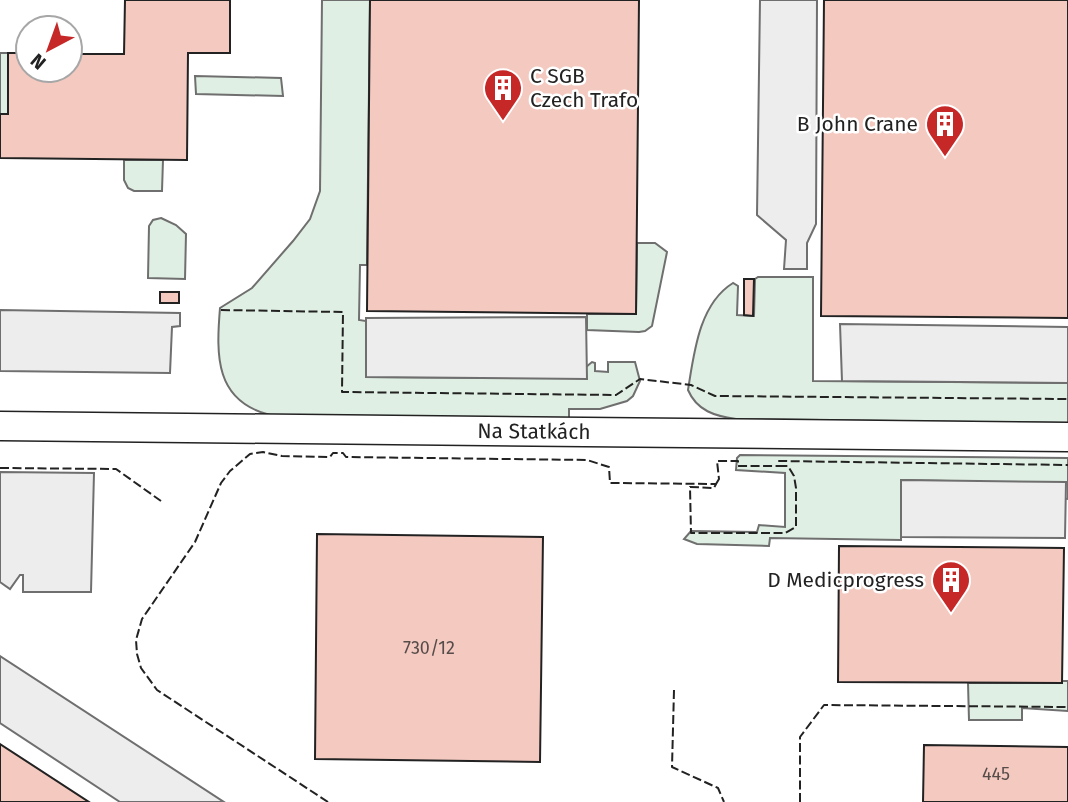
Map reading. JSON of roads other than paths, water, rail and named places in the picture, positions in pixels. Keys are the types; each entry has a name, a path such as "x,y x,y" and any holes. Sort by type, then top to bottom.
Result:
{"street":[{"name":"Na Statkách","path":"0,426 1068,437"}],"place":[{"name":"C SGB Czech Trafo","path":"503,122"},
{"name":"B John Crane","path":"945,158"},
{"name":"D Medicprogress","path":"951,614"}]}
